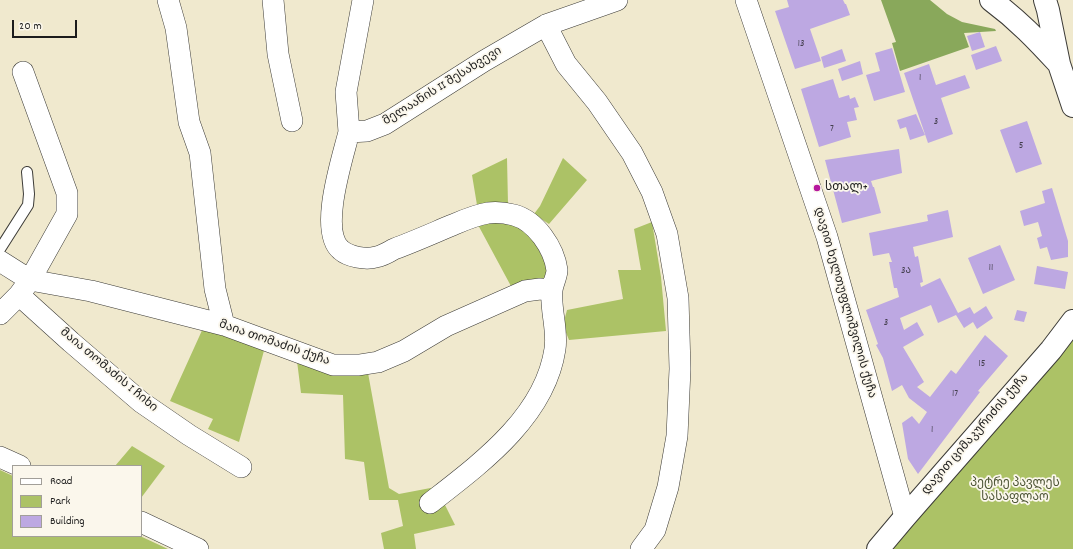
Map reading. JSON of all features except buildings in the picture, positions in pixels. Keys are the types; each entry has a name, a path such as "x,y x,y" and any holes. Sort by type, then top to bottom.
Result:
{"street":[{"path":"168,0 176,28 189,122 200,153 215,289 224,325"},
{"path":"273,0 278,54 292,121"},
{"path":"363,0 346,92 349,132 332,201 331,223 334,240 341,250 354,257 375,258 465,220 487,213 504,213 516,215 530,223 542,236 552,253 557,272 552,290 556,347 552,366 543,389 528,413 481,463 430,503"},
{"name":"მელაანის II შესახვევი","path":"349,132 367,131 385,124 484,61 546,25 617,0"},
{"name":"დავით ხელთუფლიშვილის ქუჩა","path":"746,0 827,238 905,517"},
{"path":"991,0 1026,28 1059,64"},
{"path":"1045,0 1059,64 1073,106"},
{"path":"546,25 566,64 597,102 632,153 652,192 667,234 678,298 680,369 677,436 668,487 655,530 641,549"},
{"path":"0,314 25,287 67,214 67,193 23,72"},
{"path":"0,261 25,287"},
{"name":"მაია თომაძის ქუჩა","path":"25,287 91,291 224,325 333,365 359,365 378,362 404,351 446,326 525,291 540,289 552,290"},
{"name":"მაია თომაძის I ჩიხი","path":"25,287 71,342 141,402 189,435 241,467"},
{"name":"დავით ციმაკურიძის ქუჩა","path":"878,549 1051,350 1073,321"},
{"path":"0,457 18,465"},
{"path":"142,522 198,549"}],"lane":[{"path":"0,248 23,215 28,205 29,194 27,172"}],"green space":[{"path":"881,0 930,0 947,14 962,22 995,29 996,31 964,33 969,47 900,71 892,43 896,42"},
{"path":"507,158 508,204 477,205 472,175"},
{"path":"563,158 587,180 549,224 534,214 540,206"},
{"path":"517,222 533,238 547,267 545,278 534,284 512,288 477,223"},
{"path":"652,222 661,277 666,331 569,340 563,325 567,310 623,299 618,270 641,270 634,229"},
{"path":"204,326 265,347 239,442 208,429 213,419 170,401"},
{"name":"პეტრე პავლეს სასაფლაო","path":"1073,330 1073,549 889,549"},
{"path":"297,361 368,373 389,488 399,494 441,486 444,503 455,525 414,534 416,549 384,549 381,533 403,526 398,500 369,500 364,462 345,459 343,395 301,393"},
{"path":"132,446 165,466 142,497 142,465 116,465"},
{"path":"0,470 12,476 12,537 142,537 168,549 0,549"}],"place":[{"name":"სთალ+","path":"817,188"}]}
